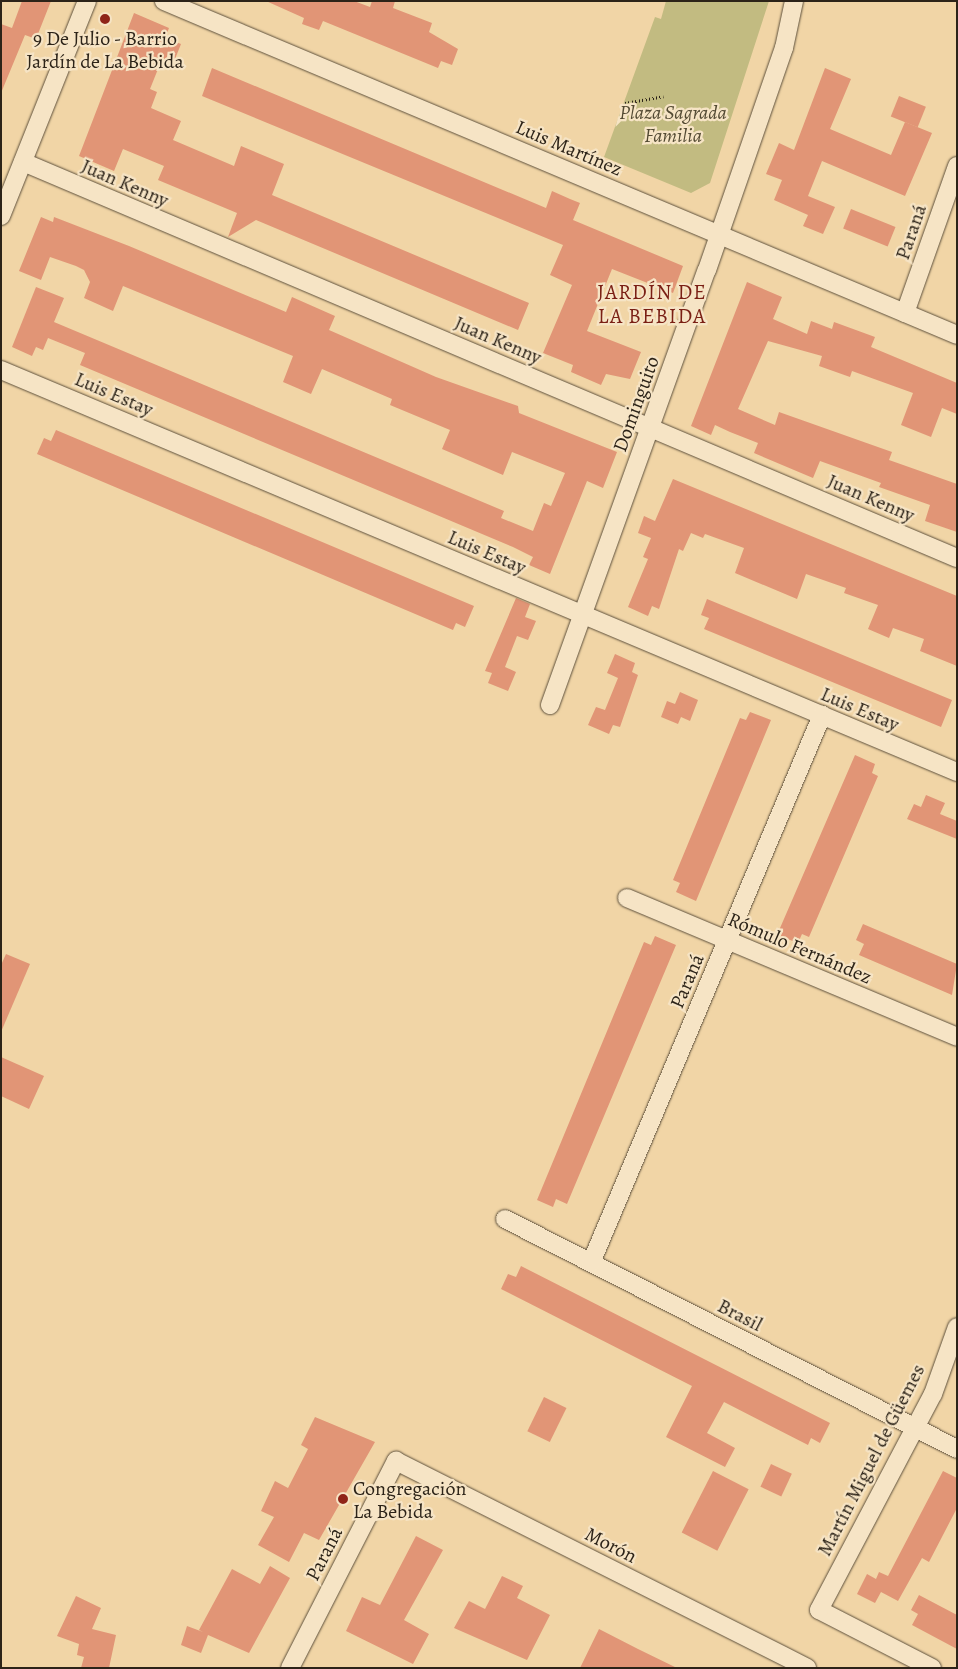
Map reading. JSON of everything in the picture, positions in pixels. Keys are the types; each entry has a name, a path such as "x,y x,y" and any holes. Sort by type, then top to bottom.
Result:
{"street":[{"path":"1,216 87,1"},
{"name":"Luis Martínez","path":"164,1 957,335"},
{"name":"Dominguito","path":"550,705 784,48 794,1"},
{"name":"Juan Kenny","path":"23,162 957,558"},
{"name":"Paraná","path":"906,313 957,166"},
{"name":"Luis Estay","path":"1,370 957,772"},
{"name":"Paraná","path":"591,1263 822,715"},
{"name":"Rómulo Fernández","path":"627,898 957,1037"},
{"name":"Brasil","path":"505,1219 957,1449"},
{"name":"Martín Miguel de Güemes","path":"932,1668 819,1610 915,1428 957,1327"},
{"name":"Paraná","path":"290,1668 396,1460"},
{"name":"Morón","path":"396,1460 807,1668"}],"path":[{"path":"625,103 663,96"}],"green space":[{"name":"Plaza Sagrada Familia","path":"666,1 769,1 710,183 691,193 604,157 655,17 661,19"}],"building":[{"path":"22,1 51,1 36,39 25,35 1,93 1,24 12,28"},
{"path":"266,1 354,1 370,7 372,1 395,1 393,8 432,23 429,32 458,49 452,65 441,61 438,68 323,21 319,30 302,24 304,18"},
{"path":"134,13 169,28 165,38 181,44 173,64 162,59 150,89 157,92 151,108 181,121 173,140 234,166 241,146 284,164 272,195 529,303 518,330 256,220 228,237 237,213 158,180 164,166 123,149 114,171 79,156"},
{"path":"212,68 546,208 552,191 580,203 573,220 683,266 673,293 612,269 587,331 641,352 630,379 606,374 601,385 571,372 573,365 543,353 572,285 550,275 563,245 202,96"},
{"path":"825,68 851,79 830,129 891,155 905,122 932,133 905,196 822,161 808,196 835,207 823,234 803,226 808,215 774,200 782,180 766,174 779,143 794,150"},
{"path":"899,96 926,107 918,127 891,116"},
{"path":"851,209 896,227 888,246 843,228"},
{"path":"41,217 53,222 54,217 129,246 286,312 292,297 335,316 329,330 436,377 518,406 519,413 617,452 603,488 587,481 550,574 529,565 533,557 513,547 80,365 85,353 48,338 43,350 36,347 32,356 12,347 36,287 64,298 54,322 504,511 501,518 533,531 544,503 551,506 565,473 512,452 503,475 442,449 450,430 390,405 392,399 322,369 311,394 283,382 293,356 123,286 113,311 84,298 90,282 84,270 76,266 50,257 41,280 19,271"},
{"path":"747,282 782,297 773,319 807,334 811,321 832,329 834,322 875,337 871,347 957,383 957,414 942,408 931,437 901,425 913,393 852,371 850,377 819,366 822,356 768,341 738,409 775,425 779,412 892,452 889,460 957,484 957,532 925,521 930,505 879,487 881,483 820,461 813,478 754,453 758,443 715,425 711,435 691,426"},
{"path":"56,430 474,606 465,627 456,623 453,630 37,454 44,438 51,441"},
{"path":"673,479 957,596 957,666 920,651 924,639 893,628 889,638 868,629 878,605 844,593 846,588 806,574 797,599 735,573 744,548 705,534 703,538 691,533 683,551 679,549 659,609 652,606 648,616 628,607 648,559 643,557 651,538 638,533 644,516 655,521"},
{"path":"516,598 530,604 525,617 536,621 528,640 517,636 505,667 516,672 508,691 488,683 492,673 485,671"},
{"path":"707,599 952,700 941,727 704,629 709,618 701,615"},
{"path":"615,654 635,663 632,672 638,675 620,727 613,725 609,734 588,725 596,707 605,710 618,678 607,673"},
{"path":"680,692 698,700 690,721 681,717 678,724 661,717 667,701 675,704"},
{"path":"750,712 771,720 696,901 676,892 680,883 673,880 740,718 746,720"},
{"path":"855,755 875,764 872,773 878,776 809,937 802,934 798,943 777,935"},
{"path":"926,795 945,803 940,814 957,821 957,839 907,819 914,804 921,807"},
{"path":"863,924 957,964 952,995 859,955 864,944 856,940"},
{"path":"655,936 676,945 567,1204 556,1199 553,1207 537,1200 644,942 651,945"},
{"path":"6,954 30,964 1,1032 1,965"},
{"path":"1,1057 44,1076 29,1109 1,1096"},
{"path":"521,1266 830,1423 820,1443 811,1438 808,1445 724,1402 707,1433 735,1448 725,1467 666,1437 692,1386 501,1289 508,1274 516,1277"},
{"path":"544,1397 566,1408 550,1442 527,1431"},
{"path":"315,1417 375,1442 319,1540 304,1533 289,1562 258,1545 274,1517 261,1511 275,1481 288,1488 308,1449 301,1445"},
{"path":"771,1464 792,1474 781,1496 760,1487"},
{"path":"713,1471 749,1489 717,1551 682,1532"},
{"path":"943,1471 957,1478 957,1508 929,1562 922,1558 898,1601 881,1592 875,1603 857,1594 867,1574 876,1579 879,1572 888,1576"},
{"path":"416,1536 443,1550 404,1620 429,1634 413,1664 346,1631 362,1597 380,1605"},
{"path":"270,1566 290,1578 249,1653 208,1635 201,1653 181,1645 187,1626 203,1632 199,1630 232,1569 260,1584"},
{"path":"502,1576 523,1586 517,1598 550,1615 527,1660 454,1628 469,1601 485,1609"},
{"path":"919,1595 957,1615 957,1649 912,1625 918,1614 911,1610"},
{"path":"76,1596 101,1608 92,1629 116,1635 109,1668 81,1668 84,1657 77,1655 79,1644 57,1636"},
{"path":"599,1629 638,1649 677,1668 580,1668"}],"place":[{"name":"9 De Julio - Barrio Jardín de La Bebida","path":"105,19"},
{"name":"Congregación La Bebida","path":"343,1499"}],"district":[{"name":"JARDÍN DE LA BEBIDA","path":"652,304"}]}
